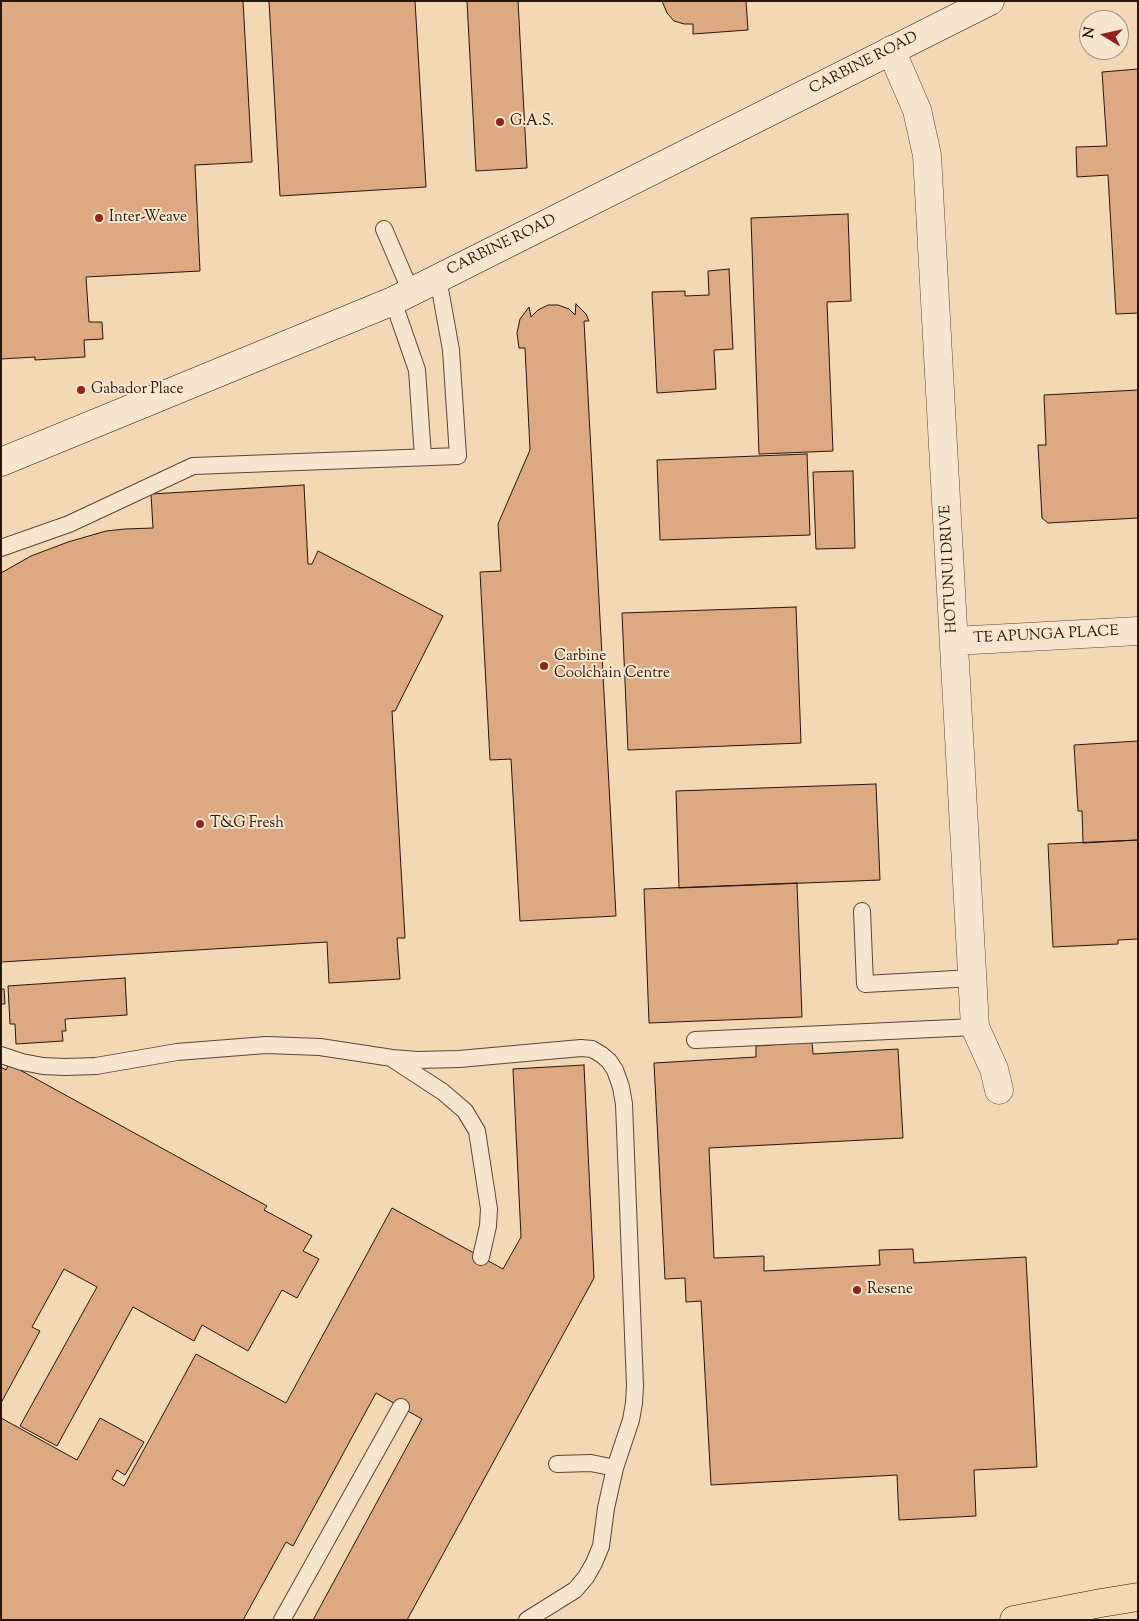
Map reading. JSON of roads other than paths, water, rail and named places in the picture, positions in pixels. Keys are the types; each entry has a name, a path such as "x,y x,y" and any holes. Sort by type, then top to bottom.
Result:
{"highway":[{"path":"1014,1620 1138,1597"}],"street":[{"name":"CARBINE ROAD","path":"1,462 402,296 990,1"},
{"name":"HOTUNUI DRIVE","path":"891,50 917,110 926,155 975,1027 994,1069 999,1090"},
{"name":"TE APUNGA PLACE","path":"954,641 1138,631"}],"lane":[{"path":"384,230 402,296 417,370 423,457"},
{"path":"1,548 69,524 193,466 458,456 451,350 438,278"},
{"path":"862,910 865,984 973,978"},
{"path":"695,1040 975,1027"},
{"path":"1,1055 43,1066 96,1066 177,1052 266,1045 293,1045 417,1060 458,1059 581,1048 592,1049 609,1061 621,1087 624,1104 635,1386 631,1420 615,1468 606,1508 601,1546 590,1570 575,1590 527,1620"},
{"path":"392,1058 443,1092 465,1111 478,1131 489,1209 488,1226 481,1257"},
{"path":"282,1620 401,1407"},
{"path":"557,1464 592,1463 615,1468"}],"place":[{"name":"G.A.S.","path":"500,122"},
{"name":"Inter-Weave","path":"99,218"},
{"name":"Gabador Place","path":"81,390"},
{"name":"Carbine Coolchain Centre","path":"544,666"},
{"name":"T&G Fresh","path":"200,824"},
{"name":"Resene","path":"857,1290"}]}
